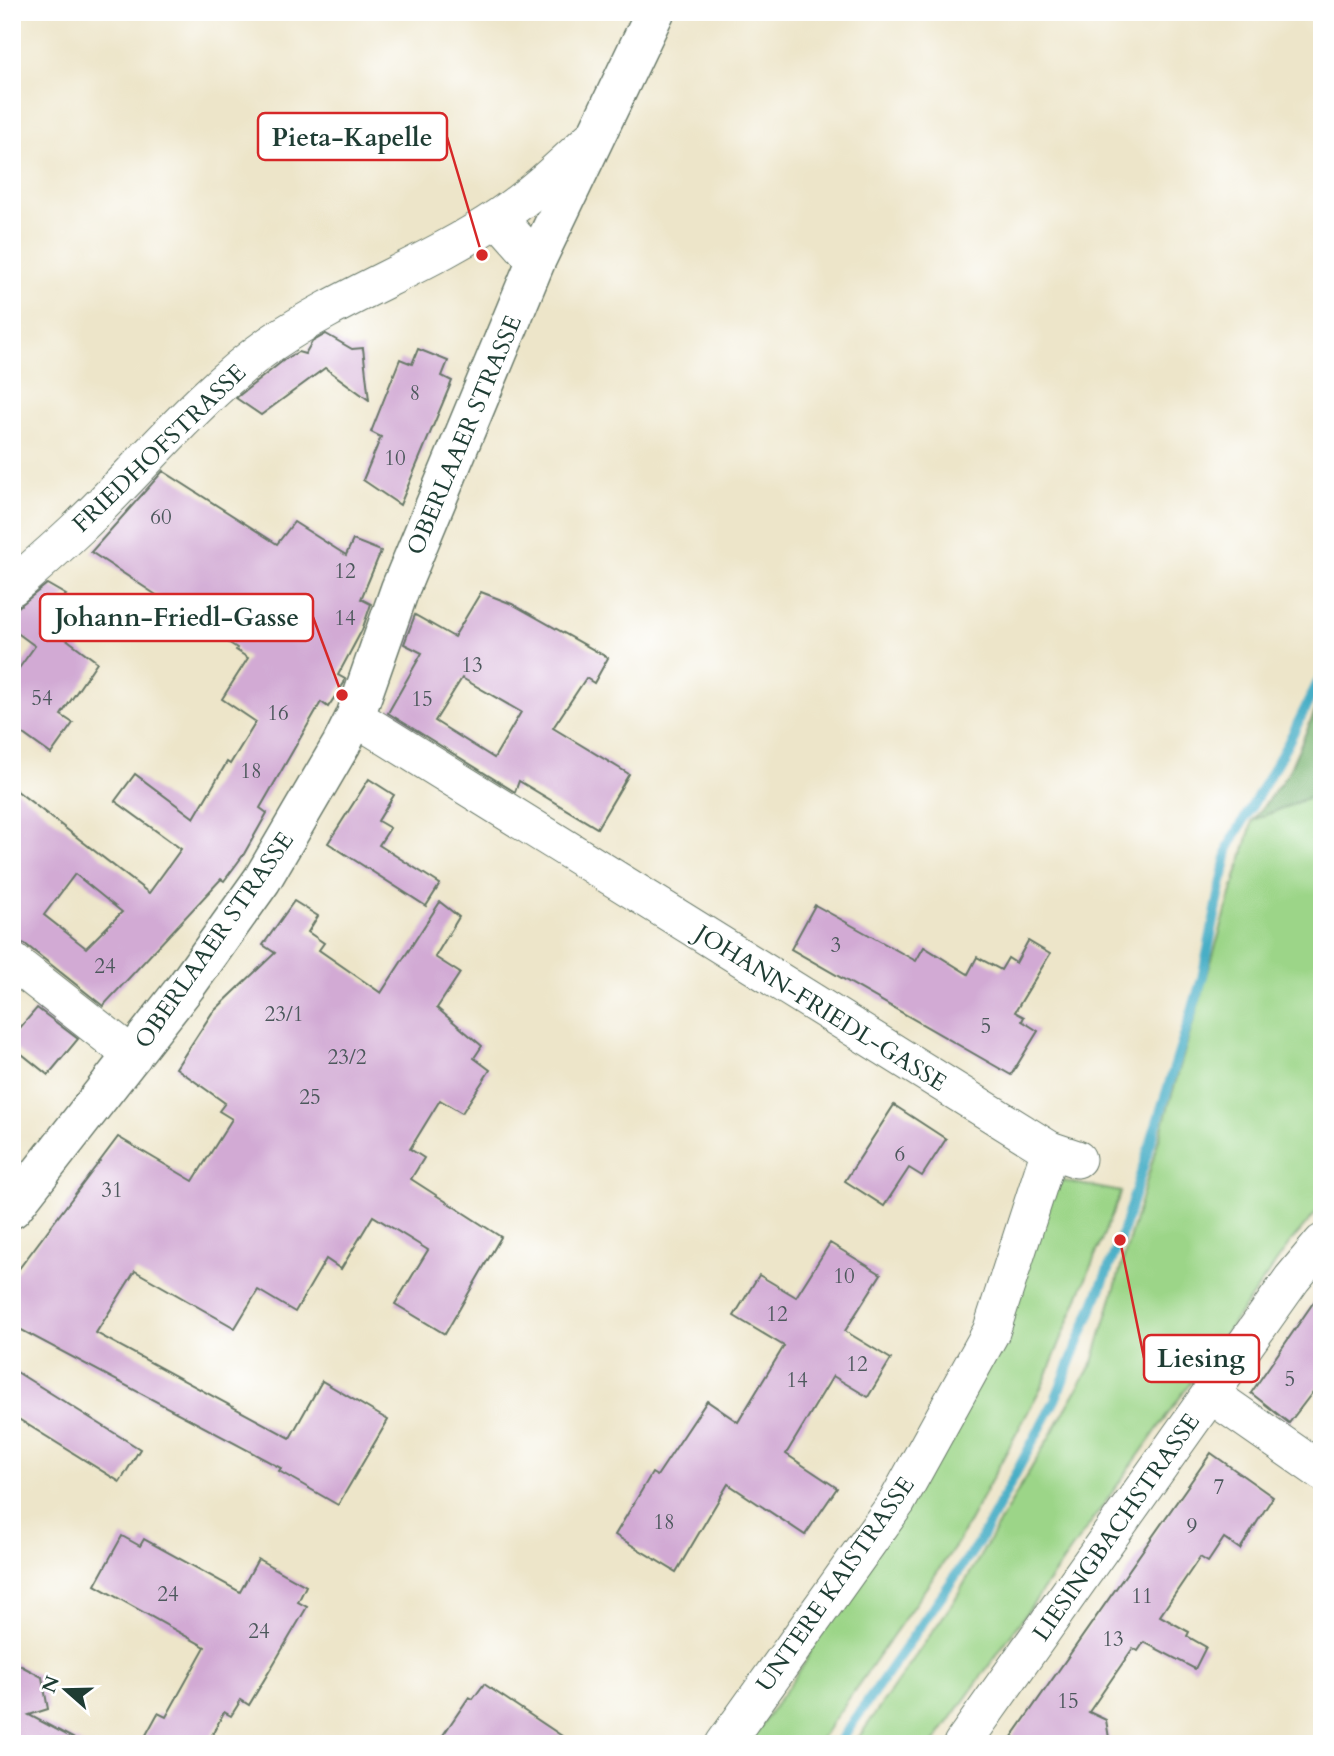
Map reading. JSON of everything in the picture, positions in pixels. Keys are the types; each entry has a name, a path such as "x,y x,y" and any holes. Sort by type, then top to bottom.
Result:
{"main road":[{"name":"OBERLAAER STRASSE","path":"12,1209 133,1056 262,880 355,718 400,589 536,261 655,12"}],"street":[{"name":"FRIEDHOFSTRASSE","path":"12,587 80,526 183,419 248,362 316,317 498,218 542,185 593,137"},
{"path":"498,218 536,261"},
{"name":"JOHANN-FRIEDL-GASSE","path":"355,718 1063,1155"},
{"path":"12,961 133,1056"},
{"name":"UNTERE KAISTRASSE","path":"724,1744 897,1502 991,1332 1063,1155"},
{"name":"LIESINGBACHSTRASSE","path":"962,1744 1292,1279 1322,1243"},
{"path":"1210,1394 1322,1472"}],"green space":[{"path":"1322,696 1322,792 1253,820 1288,773"},
{"path":"1322,792 1322,1206 1290,1243 933,1744 854,1744 954,1601 1093,1362 1253,820"},
{"path":"1058,1180 1121,1192 1044,1382 958,1542 817,1744 748,1744 804,1664"}],"building":[{"path":"326,334 352,349 363,348 369,400 325,368 261,415 236,398 284,360 298,352 305,354 312,342"},
{"path":"418,349 448,361 442,376 452,381 400,505 363,480 381,437 371,432 400,359 412,364"},
{"path":"163,471 277,544 294,522 346,555 353,540 381,551 361,599 371,604 362,630 338,675 345,679 344,683 328,707 321,702 260,808 267,813 244,854 224,881 221,879 103,1006 25,944 12,940 12,787 149,893 181,849 115,801 135,774 194,818 227,762 230,764 256,722 222,699 248,658 236,650 237,648 91,552","holes":["75,874 122,912 86,948 44,915"]},
{"path":"47,584 66,595 51,610 60,619 53,629 97,662 61,715 73,723 51,754 12,726 12,678 35,646 12,629 12,612"},
{"path":"481,592 512,604 608,658 594,683 586,678 553,728 629,774 597,828 519,781 515,792 388,713 422,653 404,644 415,615 454,637","holes":["462,678 521,712 494,758 435,721"]},
{"path":"369,779 394,795 378,821 390,828 379,845 440,884 426,906 328,843"},
{"path":"294,901 318,916 308,932 324,943 319,950 381,993 440,902 459,917 435,957 460,973 437,1008 482,1046 474,1058 490,1070 462,1113 440,1100 410,1149 424,1158 411,1179 501,1237 445,1334 395,1304 428,1250 373,1216 341,1269 326,1259 295,1312 258,1290 235,1328 135,1271 96,1333 290,1438 322,1381 388,1420 338,1505 279,1471 281,1468 12,1325 12,1278 118,1137 193,1181 232,1119 219,1111 225,1103 176,1068 212,1013 275,953 263,945"},
{"path":"815,905 916,961 924,947 968,974 977,957 1001,970 1008,958 1016,963 1028,941 1050,954 1015,1012 1024,1017 1022,1021 1038,1031 1011,1075 791,949"},
{"path":"37,1008 78,1039 48,1075 12,1046 12,1037"},
{"path":"894,1105 946,1139 922,1176 909,1168 884,1206 845,1181"},
{"path":"830,1243 881,1274 845,1331 891,1359 868,1397 833,1376 786,1454 837,1488 805,1535 728,1484 676,1572 615,1535 652,1473 657,1476 707,1401 738,1422 784,1346 734,1316 759,1275 796,1297"},
{"path":"1322,1290 1322,1380 1289,1423 1251,1393"},
{"path":"12,1369 140,1449 120,1482 12,1415"},
{"path":"1211,1453 1273,1497 1240,1549 1224,1538 1208,1562 1200,1557 1160,1616 1189,1632 1187,1636 1206,1647 1195,1669 1144,1642 1138,1651 1133,1648 1089,1712 1106,1720 1110,1744 1007,1744"},
{"path":"122,1536 140,1546 144,1539 240,1592 258,1559 306,1586 298,1602 307,1607 249,1705 241,1700 231,1716 224,1712 209,1741 215,1744 141,1744 158,1713 166,1717 205,1647 95,1585"},
{"path":"12,1661 42,1677 48,1709 29,1715 84,1744 12,1744"},
{"path":"484,1684 574,1744 437,1744 469,1697 473,1699"}],"waterway":[{"path":"838,1744 979,1542 1055,1400 1120,1240 1202,979 1229,846 1288,743 1322,674"}],"place":[{"name":"Pieta-Kapelle","path":"482,255"},
{"name":"Johann-Friedl-Gasse","path":"342,695"},
{"name":"Liesing","path":"1120,1240"}]}
